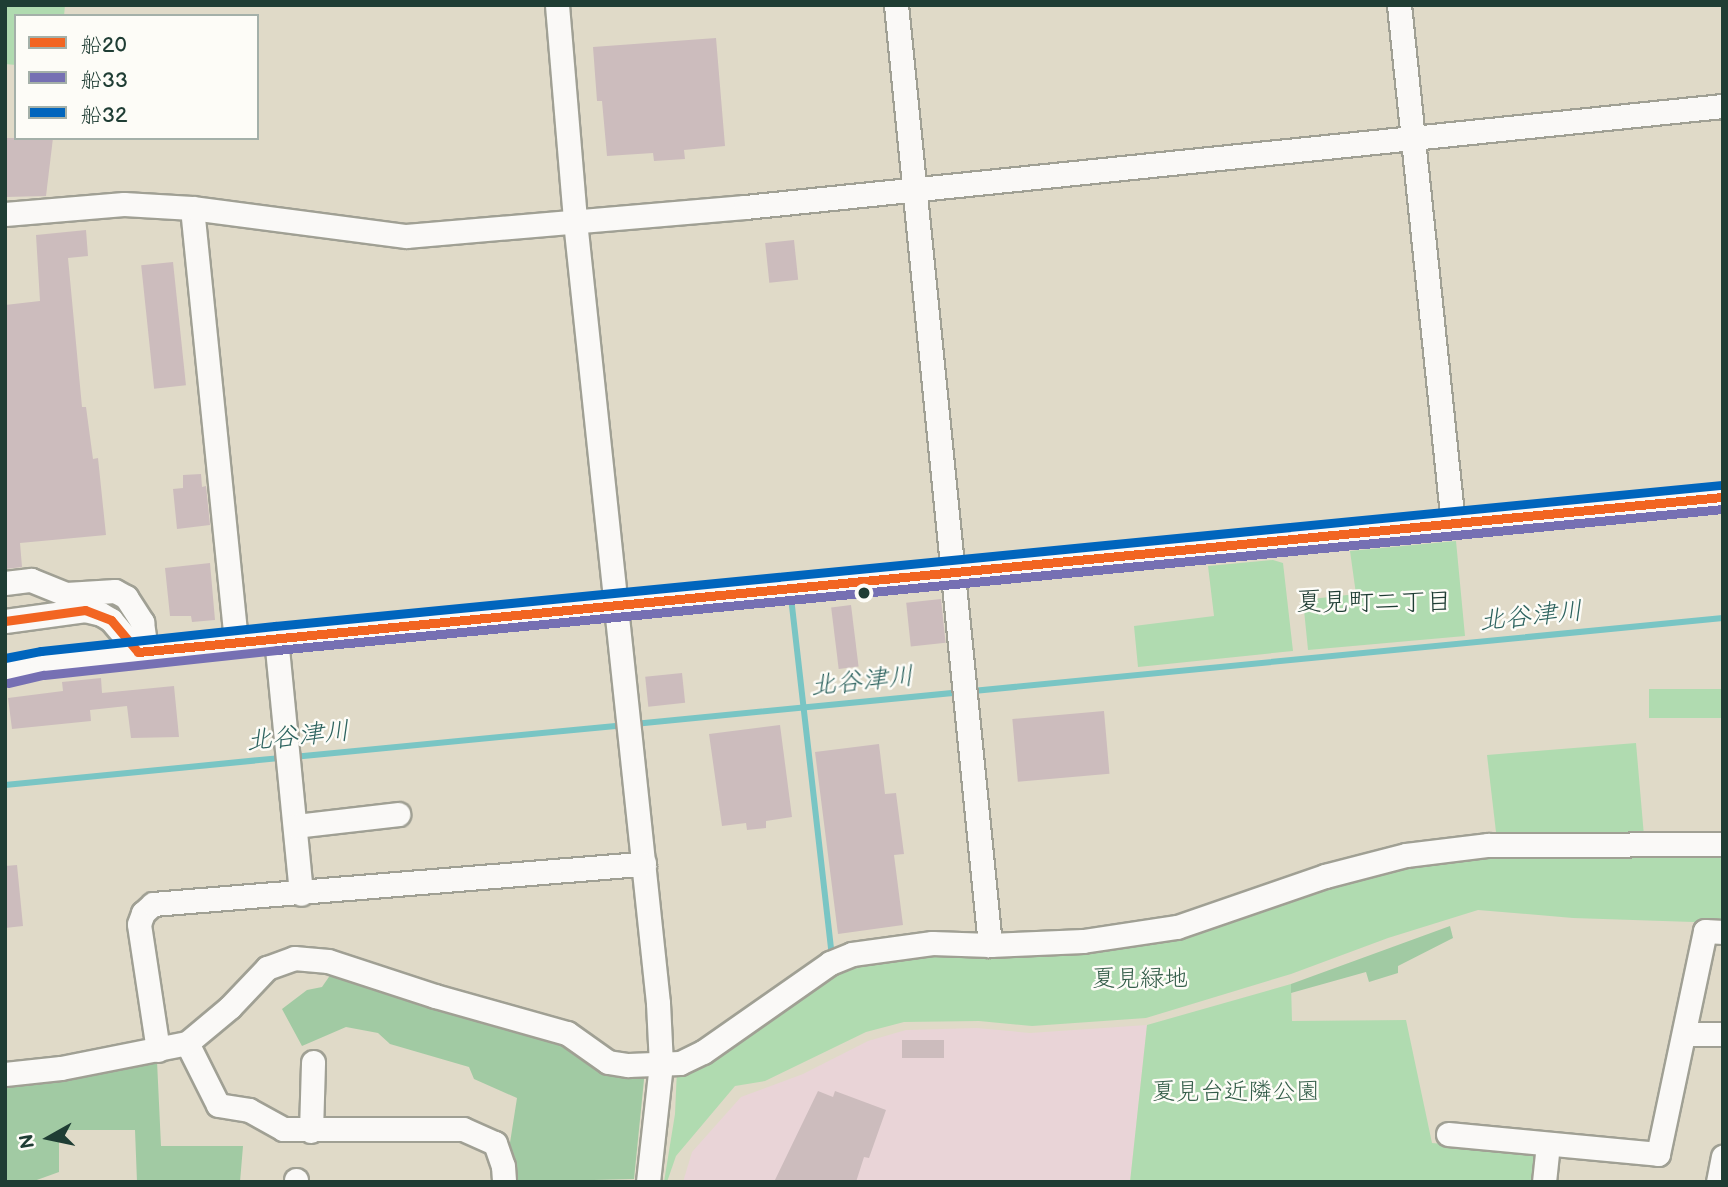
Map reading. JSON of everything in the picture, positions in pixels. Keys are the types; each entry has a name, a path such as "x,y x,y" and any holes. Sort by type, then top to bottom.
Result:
{"street":[{"path":"557,5 575,221 629,723 661,1064 648,1182"},
{"path":"896,5 990,945"},
{"path":"1399,5 1453,523"},
{"path":"5,214 124,204 192,208 406,236 914,189 1723,106"},
{"path":"192,208 236,642"},
{"path":"5,671 42,663 236,642 1723,497"},
{"path":"5,583 31,580 66,594 115,591 126,597 142,622 144,638 138,653"},
{"path":"5,621 85,610 111,620 138,653"},
{"path":"276,638 302,894"},
{"path":"295,827 398,814"},
{"path":"5,1074 187,1043 230,1007 267,968 294,958 328,961 435,996 567,1033 608,1062 628,1065 680,1063 703,1052 830,962 852,954 932,943 990,945 1083,941 1177,927 1325,876 1419,853 1488,845 1723,844"},
{"path":"158,1050 139,924 144,913 153,904 302,894 643,864"},
{"path":"1448,1134 1658,1154 1705,931 1723,932"},
{"path":"1685,1034 1723,1034"},
{"path":"187,1043 218,1105 249,1110 283,1129 463,1129 495,1143 503,1166 504,1182"},
{"path":"311,1131 313,1062"},
{"path":"1544,1182 1548,1144"},
{"path":"1718,1182 1723,1156"}],"shaded area":[{"path":"1147,1025 1130,1182 683,1182 692,1152 741,1097 803,1074 868,1041 906,1030 977,1028 1030,1033"}],"green space":[{"path":"5,5 65,5 64,14 14,14 14,65 5,64"},
{"path":"1456,541 1465,636 1308,650 1303,600 1356,594 1350,551"},
{"path":"1273,560 1283,563 1293,651 1138,667 1134,626 1214,616 1208,566"},
{"path":"1649,689 1723,689 1723,718 1649,718"},
{"path":"1636,743 1644,836 1496,832 1487,755"},
{"name":"夏見緑地","path":"1486,850 1723,850 1723,923 1573,918 1478,910 1388,938 1291,974 1146,1018 1032,1026 979,1021 904,1022 866,1032 765,1081 735,1086 676,1156 667,1182 664,1182 675,1114 677,1069 834,970 878,955 1084,948 1324,882"},
{"path":"1450,926 1453,938 1398,966 1398,973 1369,982 1366,972 1291,993 1291,984"},
{"path":"333,971 562,1038 645,1070 634,1179 513,1182 509,1149 517,1098 474,1079 469,1067 390,1044 378,1033 346,1027 302,1046 282,1009 307,990 322,987"},
{"name":"夏見台近隣公園","path":"1291,984 1292,1021 1406,1020 1432,1143 1538,1152 1535,1182 1130,1182 1147,1025"},
{"path":"157,1061 161,1146 243,1146 240,1182 137,1182 135,1130 59,1130 59,1172 34,1181 5,1180 5,1082"}],"building":[{"path":"716,38 725,146 684,150 685,159 654,161 653,153 607,156 602,101 597,101 593,47"},
{"path":"5,138 53,140 46,196 5,197"},
{"path":"86,230 88,256 68,258 82,407 86,407 93,459 98,458 106,535 20,543 22,567 5,569 5,305 40,301 36,235"},
{"path":"794,240 798,280 769,283 765,243"},
{"path":"173,262 186,385 154,389 141,265"},
{"path":"201,474 202,487 206,486 210,525 177,529 173,489 183,488 183,475"},
{"path":"210,563 215,620 192,622 191,616 170,616 165,568"},
{"path":"941,599 946,643 911,646 906,603"},
{"path":"851,605 859,667 839,669 831,607"},
{"path":"682,673 685,703 648,707 645,677"},
{"path":"101,678 102,693 174,686 179,737 131,738 127,706 90,710 91,721 12,729 8,698 63,691 62,682"},
{"path":"1104,711 1109,774 1018,782 1012,719"},
{"path":"780,725 792,817 766,821 766,828 747,830 746,823 722,826 709,734"},
{"path":"879,744 885,794 896,793 904,854 894,855 903,925 838,934 815,752"},
{"path":"17,865 23,926 5,928 5,866"},
{"path":"902,1040 944,1040 944,1058 902,1058"},
{"path":"818,1091 833,1097 835,1091 886,1110 869,1158 864,1157 856,1182 774,1182"}],"waterway":[{"path":"792,606 831,949"},
{"name":"北谷津川","path":"634,724 1723,618"},
{"name":"北谷津川","path":"293,757 623,725"},
{"name":"北谷津川","path":"5,785 282,758"}],"transit line":[{"name":"船32","path":"5,658 41,651 275,626 1722,485"},
{"name":"船20","path":"5,621 85,610 111,620 138,652 1723,497"},
{"name":"船33","path":"8,683 44,675 277,650 1723,509"}],"district":[{"name":"夏見町二丁目","path":"1374,603"}]}
